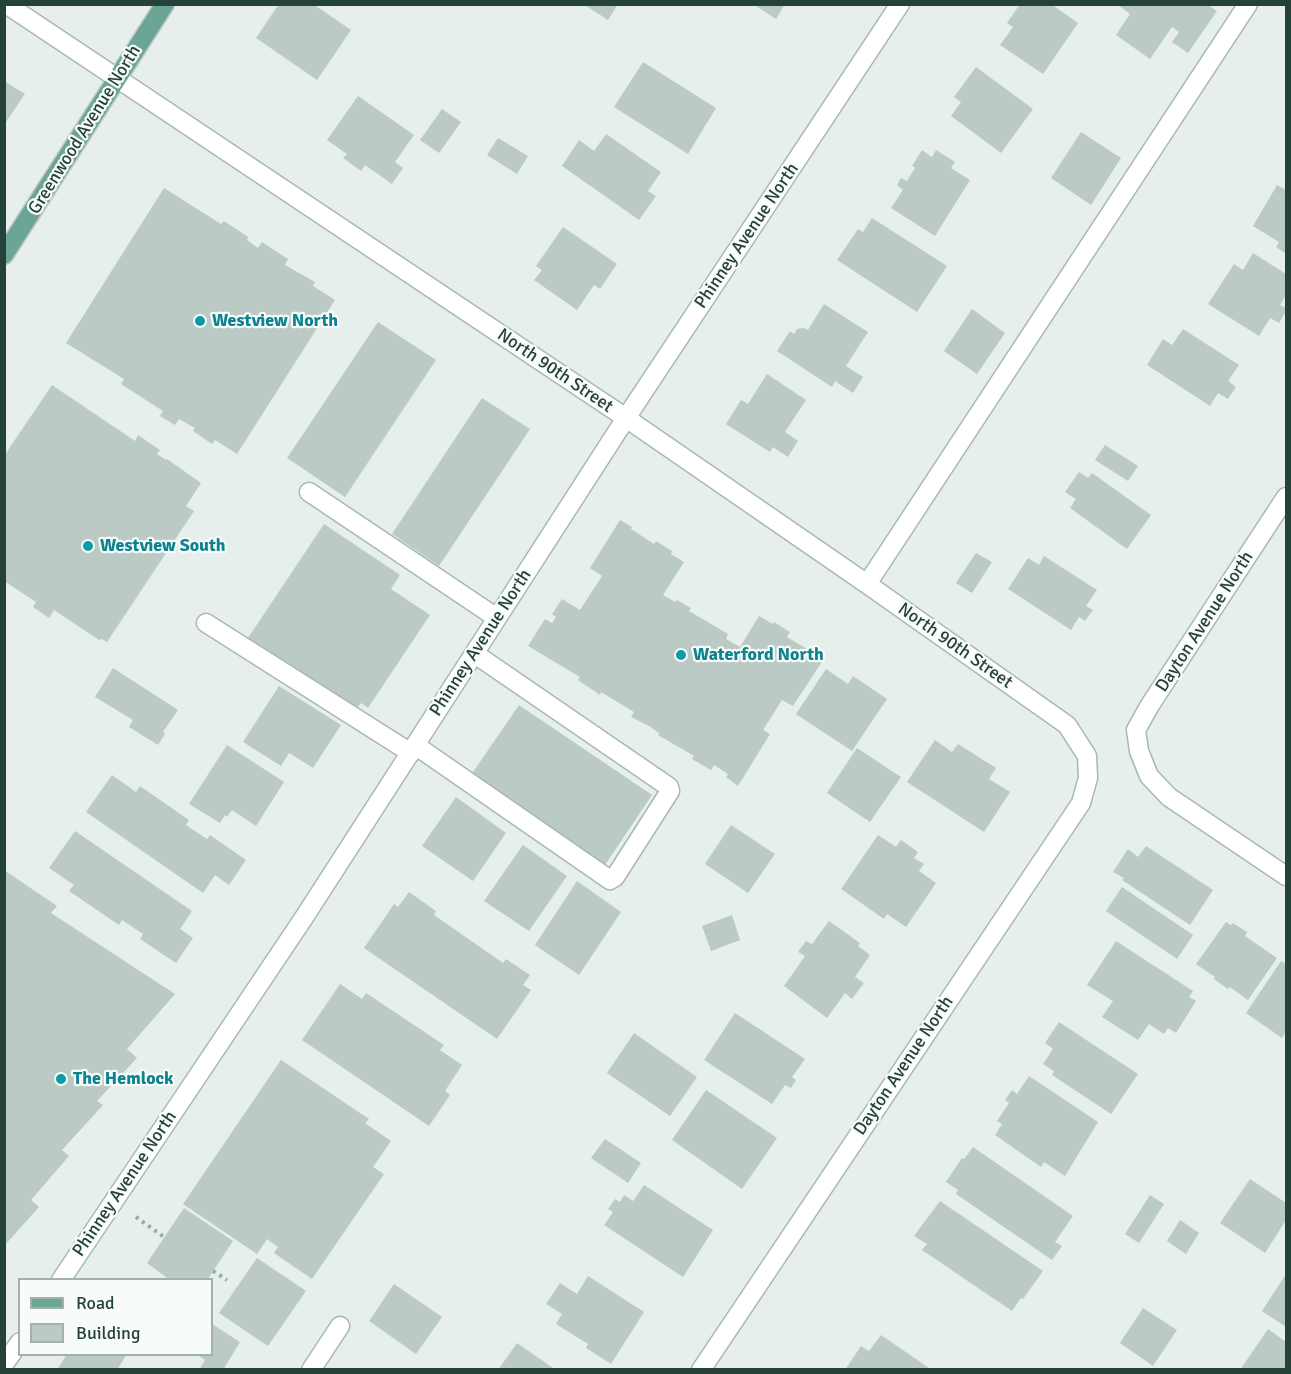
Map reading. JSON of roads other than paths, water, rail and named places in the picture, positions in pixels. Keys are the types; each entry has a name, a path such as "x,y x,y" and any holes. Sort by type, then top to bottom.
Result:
{"main road":[{"name":"Greenwood Avenue North","path":"4,255 165,4"}],"street":[{"name":"North 90th Street","path":"6,4 626,418 867,584 1067,725 1087,756"},
{"name":"Phinney Avenue North","path":"62,1278 413,749 626,418 900,4"},
{"path":"867,584 1248,4"},
{"path":"309,492 497,618"},
{"name":"Dayton Avenue North","path":"1287,497 1136,730 1139,751 1149,776 1169,797 1287,876"},
{"path":"206,623 413,749 610,880 615,877 670,791 669,787 475,654"},
{"name":"Dayton Avenue North","path":"701,1370 1081,803 1088,778 1087,756"},
{"path":"311,1370 339,1326"},
{"path":"4,1364 18,1345"}],"place":[{"name":"Westview North","path":"200,321"},
{"name":"Westview South","path":"88,546"},
{"name":"Waterford North","path":"681,655"},
{"name":"The Hemlock","path":"61,1079"}]}
